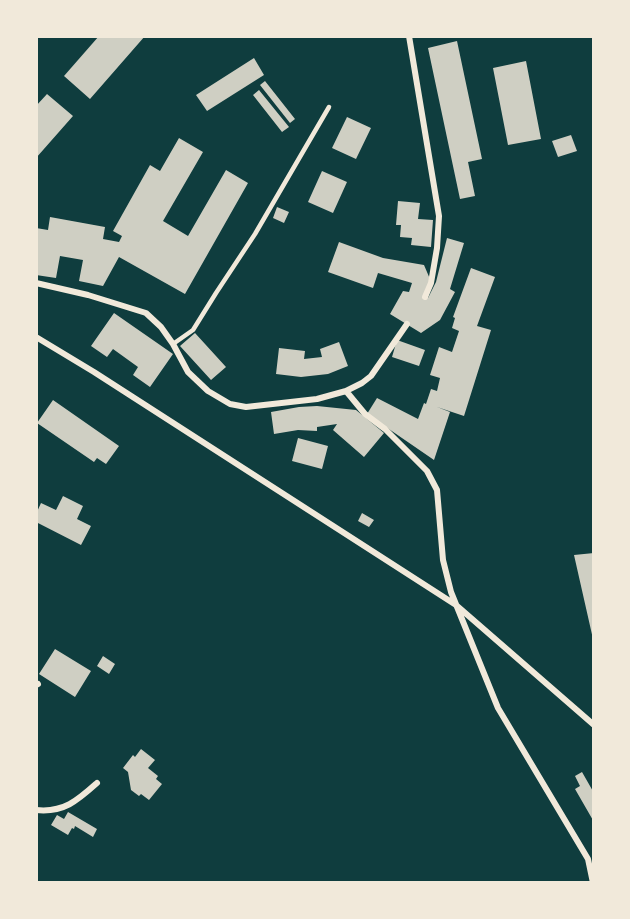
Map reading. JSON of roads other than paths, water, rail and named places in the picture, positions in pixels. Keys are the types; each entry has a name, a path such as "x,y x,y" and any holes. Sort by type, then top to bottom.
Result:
{"street":[{"path":"409,36 439,216 437,248 431,283 425,297"},
{"path":"36,283 88,295 146,313 161,327 188,372 208,391 230,404 246,407 316,399 346,391 362,383 371,376 406,324"},
{"path":"36,337 456,605 594,725"},
{"path":"346,391 365,414 398,441 426,471 437,490 443,560 456,605 498,708 588,860 593,883"},
{"path":"36,810 61,808 78,801 97,783"}],"lane":[{"path":"173,344 193,330 255,234 329,107"}]}
